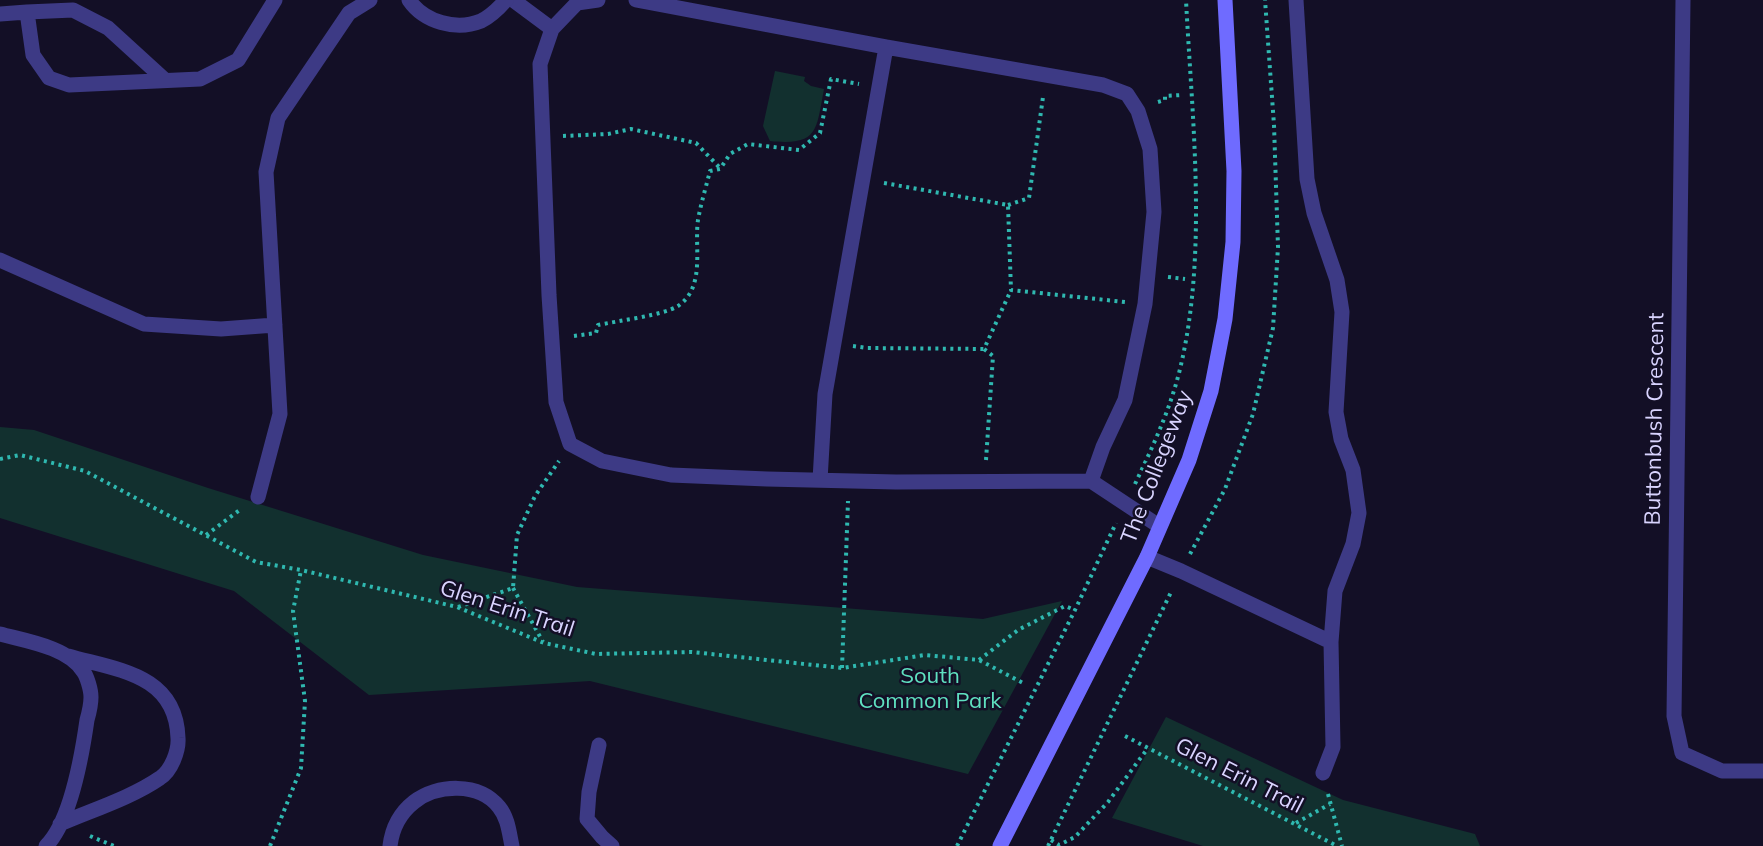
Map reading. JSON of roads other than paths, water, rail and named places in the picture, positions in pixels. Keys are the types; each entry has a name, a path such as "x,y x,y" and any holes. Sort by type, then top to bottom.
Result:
{"street":[{"path":"27,12 33,55 49,78 69,85 200,79 238,60 275,0"},
{"path":"258,497 280,414 266,172 278,118 349,13 370,0"},
{"path":"409,0 427,17 444,24 462,25 480,21 496,11 506,0"},
{"path":"513,0 552,29"},
{"path":"598,0 577,3 552,29 540,64 556,402 570,444 602,460 671,475 849,481 1091,481 1159,526"},
{"path":"636,0 885,47 1046,74 1103,85 1127,94 1138,111 1150,149 1154,212 1145,304 1125,400 1103,447 1091,481"},
{"name":"The Collegeway","path":"1000,846 1147,557 1189,460 1211,391 1225,319 1233,242 1234,171 1225,0"},
{"path":"1296,0 1307,179 1314,213 1337,280 1342,312 1336,412 1341,439 1353,470 1359,513 1353,544 1335,591 1331,642 1333,747 1323,773"},
{"name":"Buttonbush Crescent","path":"1683,0 1674,716 1682,753 1722,771 1763,771"},
{"path":"0,14 73,10 108,28 165,80"},
{"path":"820,480 825,394 885,47"},
{"path":"0,260 144,324 221,329 275,325"},
{"path":"1147,557 1331,642"},
{"path":"0,634 140,677 162,693 177,722 178,741 173,760 162,777 138,791 60,824"},
{"path":"46,846 60,824 70,801 85,738 91,696 84,671 68,656"},
{"path":"599,745 589,792 587,819 612,846"},
{"path":"390,846 394,828 402,813 414,802 429,794 450,789 471,789 487,796 499,807 507,821 512,846"}],"park label":[{"name":"South Common Park","path":"930,688"}]}
